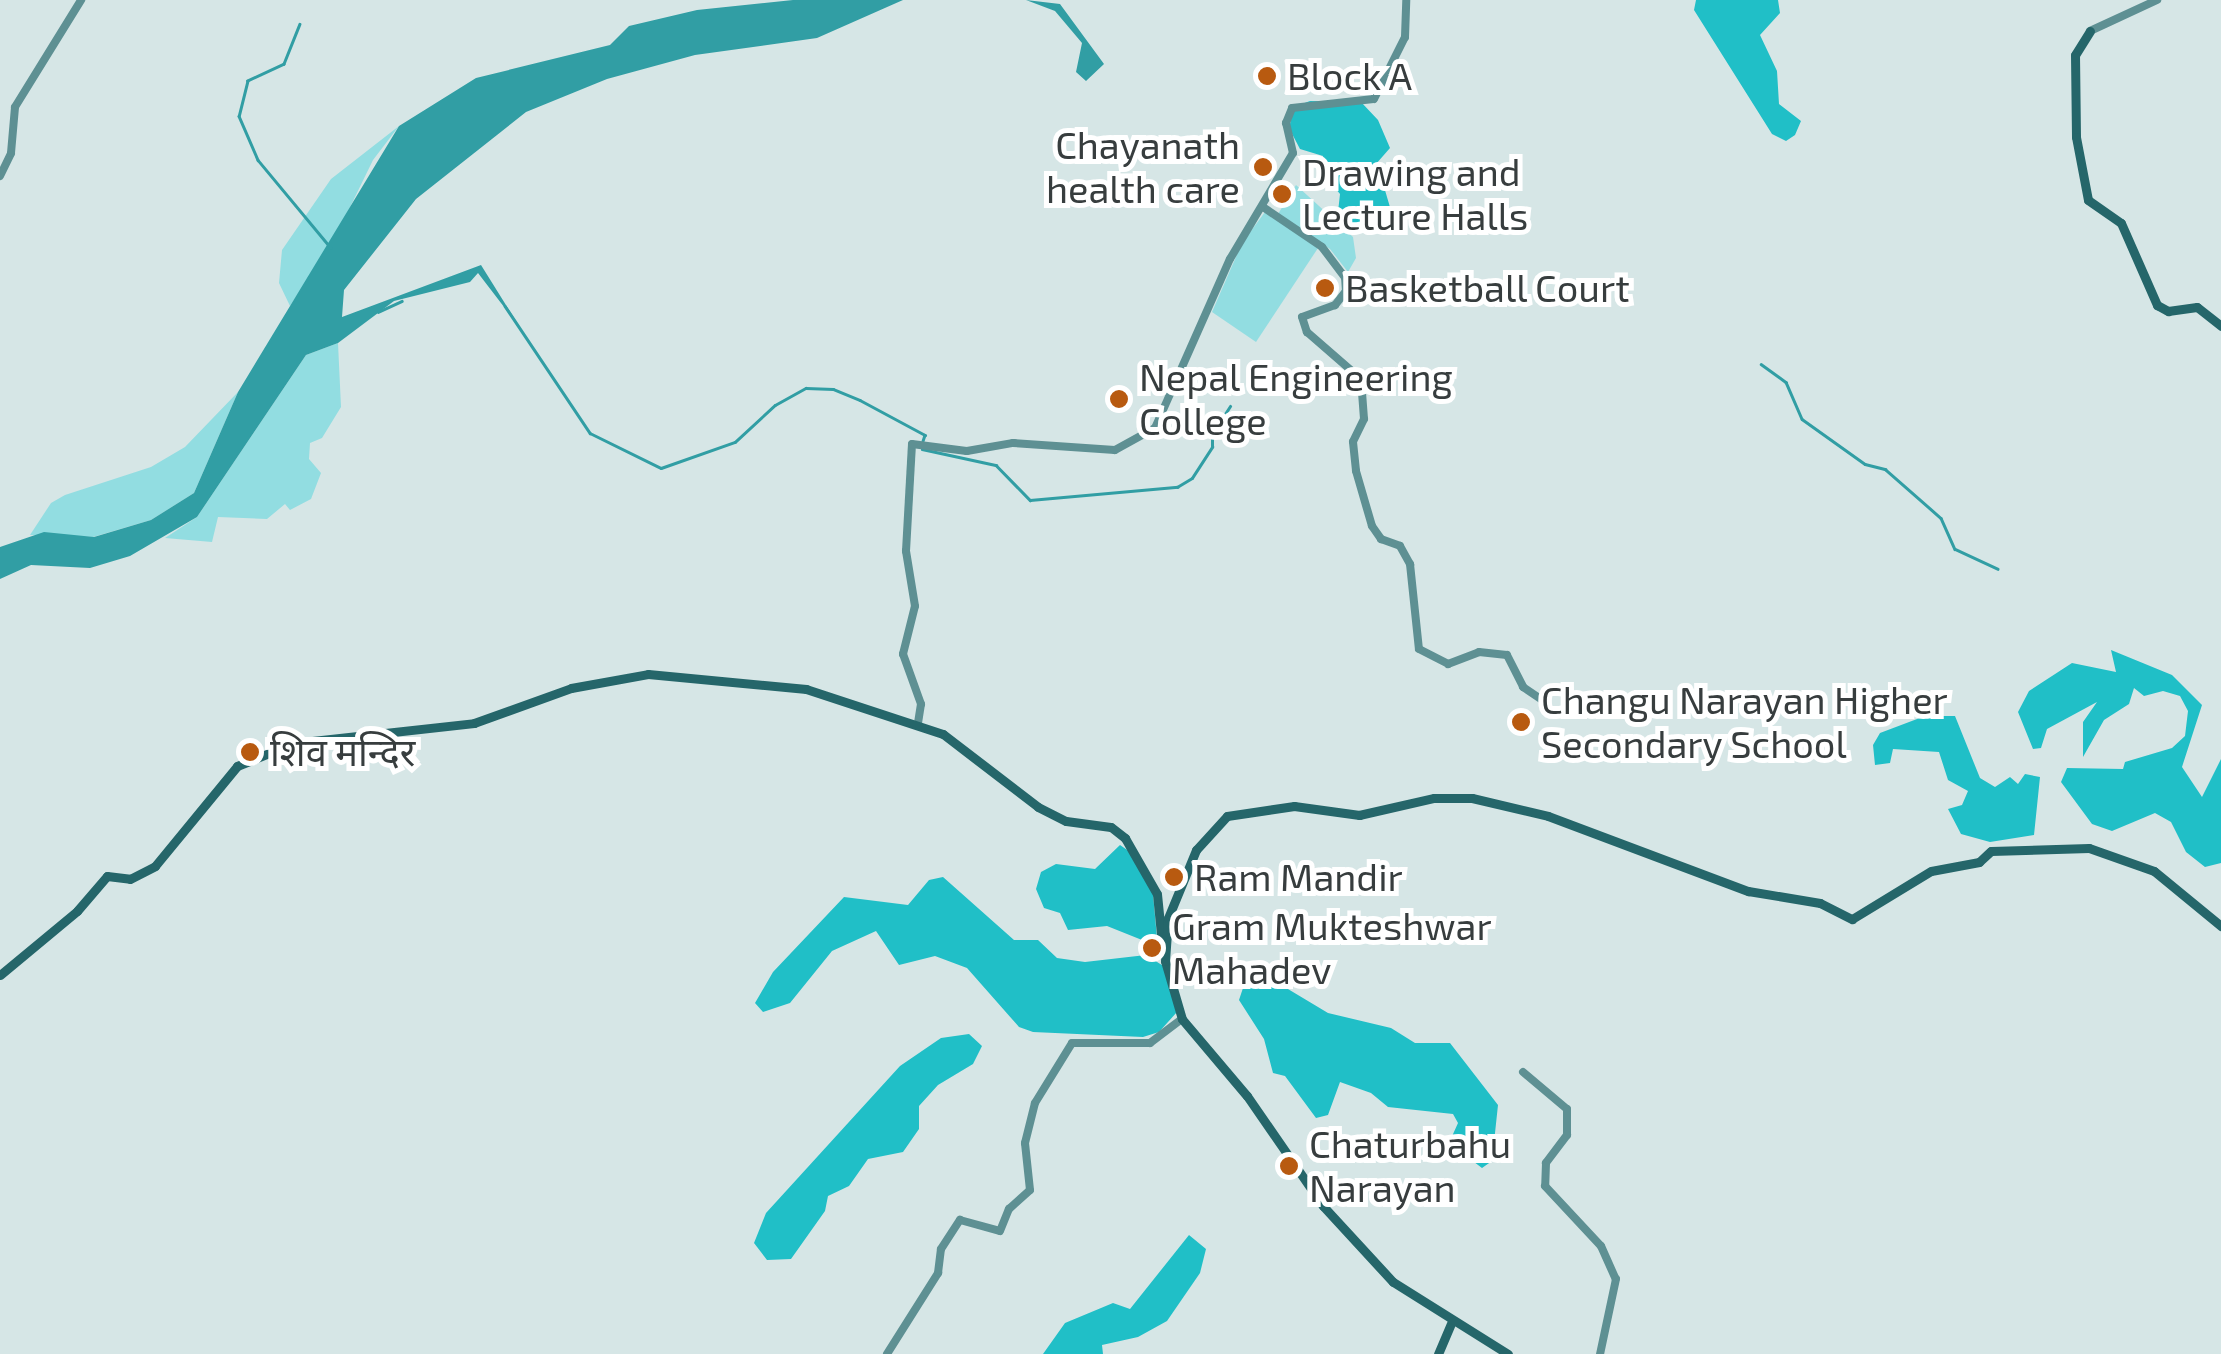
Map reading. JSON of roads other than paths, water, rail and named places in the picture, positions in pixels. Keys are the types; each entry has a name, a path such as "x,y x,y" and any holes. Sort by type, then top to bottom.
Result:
{"main road":[{"path":"2090,31 2075,55 2076,137 2088,200 2121,224 2157,305 2197,307 2221,326"},
{"path":"0,975 78,911 107,876 130,879 155,866 224,775 294,743 474,723 571,688 648,674 788,686 918,723 969,751 1048,812 1066,822 1098,822 1125,838 1157,894 1164,949 1182,1019 1247,1096 1323,1206 1393,1282 1451,1323 1508,1354"},
{"path":"1164,949 1172,904 1196,850 1227,816 1294,806 1359,815 1456,797 1548,816 1748,890 1820,903 1852,918 1931,871 1979,862 1999,849 2102,850 2154,871 2221,926"},
{"path":"1438,1354 1451,1323"}],"street":[{"path":"0,176 11,153 15,107 82,0"},
{"path":"918,723 921,704 904,654 914,606 906,551 912,444 968,451 1013,443 1115,450 1136,443 1166,413 1230,258 1293,154 1286,123 1292,108 1374,99 1406,37 1406,0"},
{"path":"2090,31 2157,0"},
{"path":"1263,208 1322,248 1344,277 1346,290 1335,305 1302,317 1307,332 1361,379 1364,419 1354,442 1356,471 1372,526 1381,539 1400,546 1410,564 1418,649 1448,664 1480,652 1506,655 1523,687 1544,701"},
{"path":"887,1354 938,1273 941,1249 960,1220 1000,1231 1009,1209 1030,1190 1025,1142 1035,1104 1072,1043 1150,1043 1182,1019"},
{"path":"1523,1072 1567,1109 1567,1135 1546,1164 1544,1186 1601,1246 1616,1279 1600,1354"}],"waterway":[{"path":"300,24 284,64 248,81 239,116 258,160 331,248"},
{"path":"378,312 402,301"},
{"path":"505,306 590,433 661,468 735,442 775,405 806,388 833,389 860,400 925,435 923,441"},
{"path":"1761,364 1786,382 1802,419 1865,464 1885,469 1941,518 1955,549 1998,569"},
{"path":"922,449 996,465 1030,500 1177,487 1192,478 1212,447 1212,434 1230,406"}],"place":[{"name":"Block A","path":"1267,76"},
{"name":"Chayanath health care","path":"1263,167"},
{"name":"Drawing and Lecture Halls","path":"1282,194"},
{"name":"Basketball Court","path":"1325,288"},
{"name":"Nepal Engineering College","path":"1119,399"},
{"name":"Changu Narayan Higher Secondary School","path":"1521,722"},
{"name":"शिव मन्दिर","path":"250,752"},
{"name":"Ram Mandir","path":"1174,877"},
{"name":"Gram Mukteshwar Mahadev","path":"1152,948"},
{"name":"Chaturbahu Narayan","path":"1289,1166"}]}
